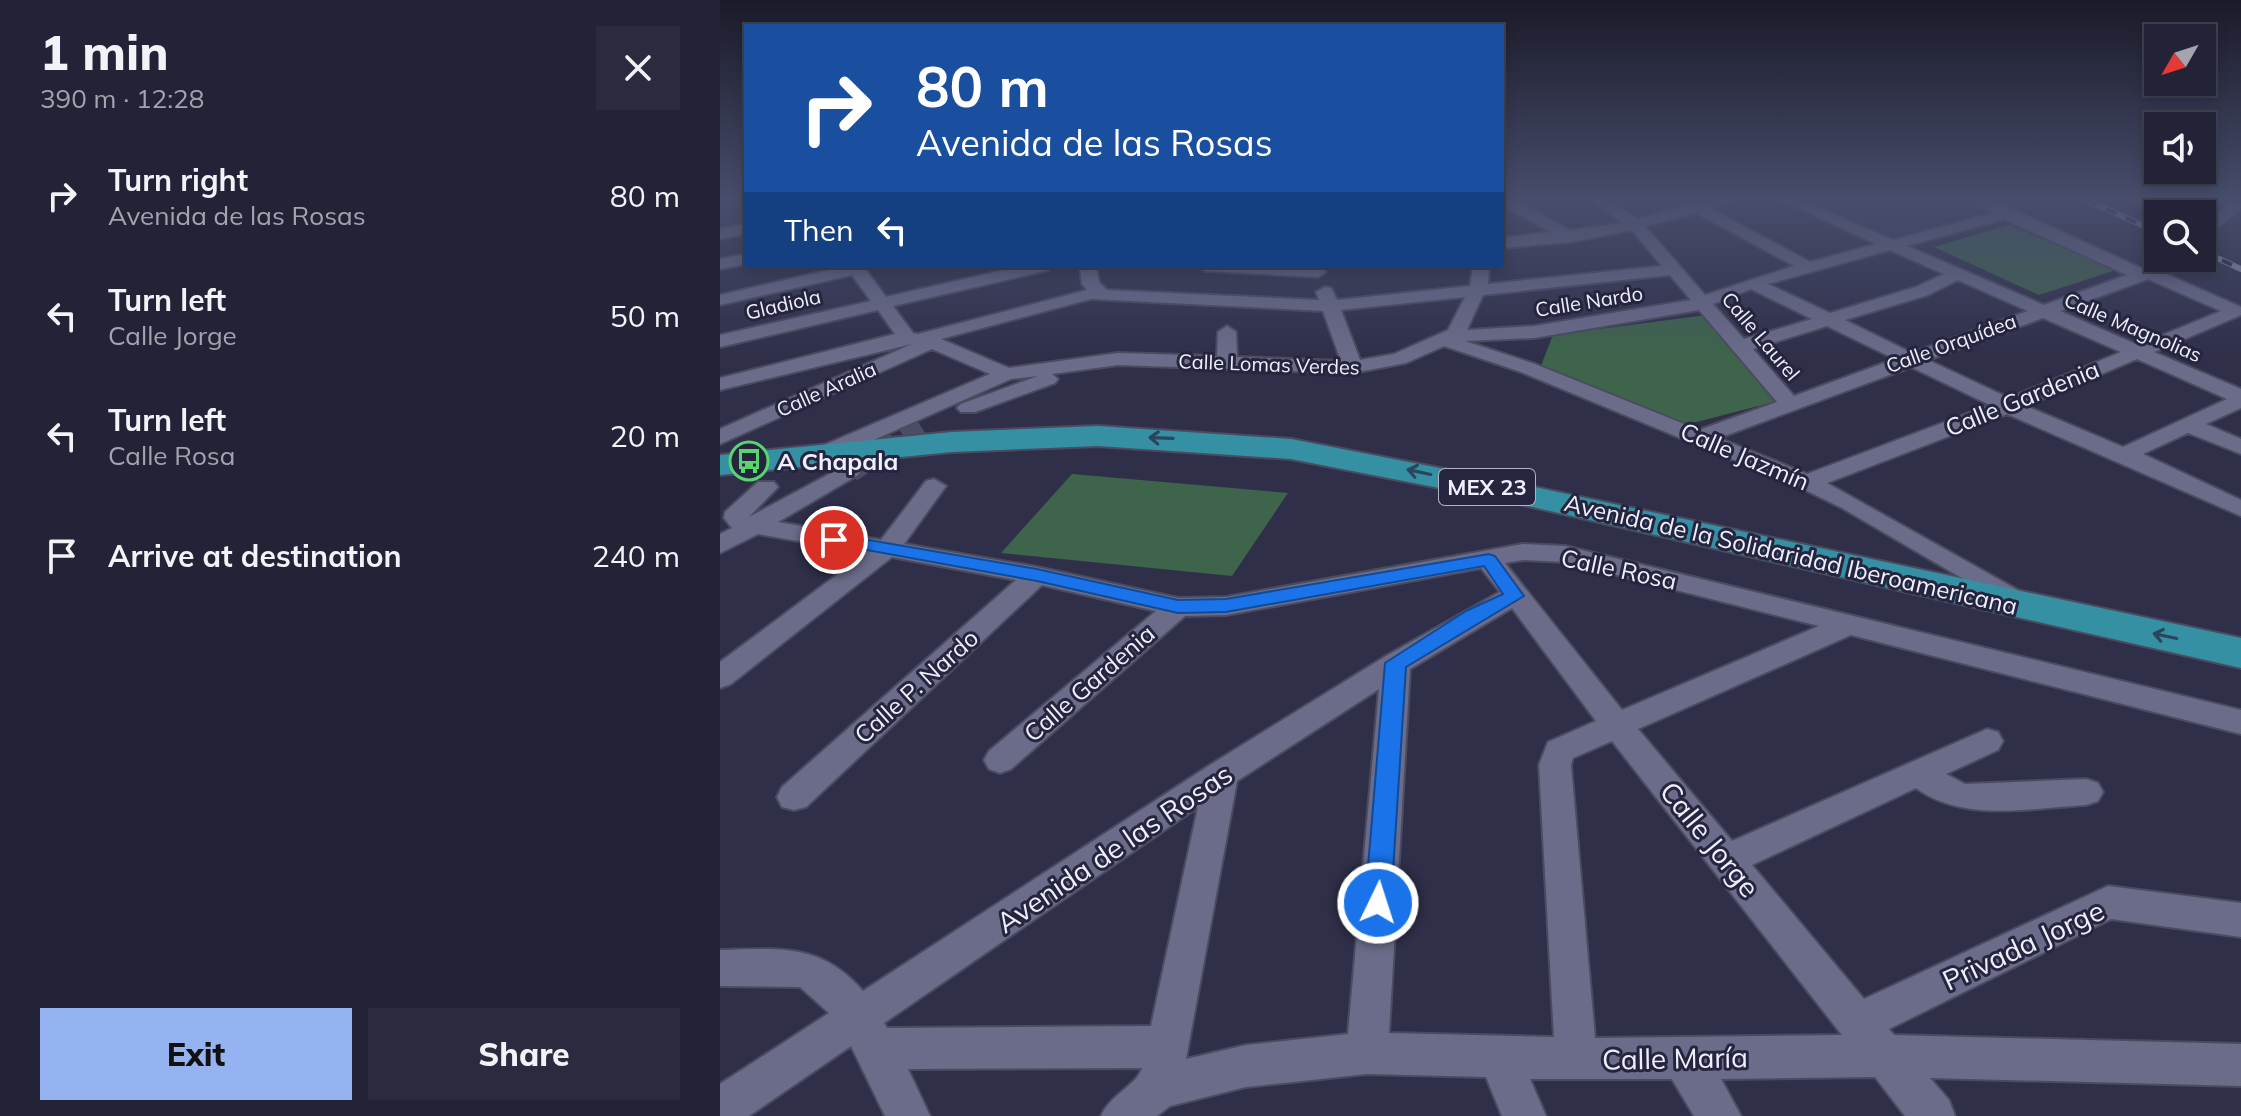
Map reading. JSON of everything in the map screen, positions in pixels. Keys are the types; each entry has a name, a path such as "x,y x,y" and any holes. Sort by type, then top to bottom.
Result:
{"highway":[{"name":"Avenida de la Solidaridad Iberoamericana","path":"720,465 837,461 952,442 1098,436 1291,449 1506,491 2241,653"}],"street":[{"name":"Calle Laurel","path":"1658,252 1788,402"},
{"path":"1782,252 1811,269"},
{"name":"Calle Nardo","path":"1450,338 1534,332 1687,308 1752,283 1875,252"},
{"name":"Calle Magnolias","path":"1905,252 2241,399"},
{"path":"2094,252 2146,274"},
{"path":"720,264 744,259"},
{"path":"720,300 855,268 882,304 919,339 1007,374"},
{"name":"Gladiola","path":"720,341 882,304 975,270 1009,268"},
{"path":"1088,268 1091,284 1102,294"},
{"path":"1280,268 1317,269 1353,367"},
{"path":"1450,338 1482,279 1481,268"},
{"path":"720,384 1102,294 1331,306 1672,270"},
{"name":"Calle Orquídea","path":"1701,437 1908,358 2153,272"},
{"name":"Calle Gardenia","path":"1807,482 2008,406 2236,311 2146,274"},
{"path":"1738,347 1922,291 1956,275"},
{"path":"1752,283 2008,406 2098,447 2125,454 2241,509"},
{"path":"1227,332 1227,363"},
{"path":"1528,368 1534,332"},
{"name":"Calle Lomas Verdes","path":"720,545 753,525 837,461 1007,374 1098,361 1353,367 1384,364 1450,338"},
{"name":"Calle Jazmín","path":"1450,338 1807,482 1851,503 2027,607"},
{"name":"Calle Aralia","path":"720,437 919,339"},
{"name":"Calle Lomas Verdes","path":"923,424 1098,361"},
{"path":"2125,454 2241,399"},
{"path":"2189,425 2241,447"},
{"path":"720,677 887,549 934,486"},
{"path":"753,525 741,523 736,518 737,512 766,487"},
{"name":"Calle Rosa","path":"753,525 1037,575 1178,607 1226,606 1523,552 1565,554 2241,722"},
{"name":"Calle Jorge","path":"1489,560 1618,727 1888,1056 1933,1116"},
{"name":"Calle P. Nardo","path":"794,797 1037,575"},
{"name":"Avenida de las Rosas","path":"720,1110 866,1034 1222,774 1473,616 1514,596"},
{"name":"Calle Gardenia","path":"1000,760 1178,607"},
{"path":"1576,1059 1555,765 1559,751 1850,624"},
{"path":"1367,1053 1396,663"},
{"path":"1727,860 1987,741"},
{"path":"1920,773 1942,789 1965,797 2086,792"},
{"path":"866,1034 1162,1067 1222,774"},
{"name":"Privada Jorge","path":"1860,1022 2108,902 2184,915 2241,920"},
{"path":"720,968 802,969 826,978 866,1034 908,1116"},
{"name":"Calle María","path":"1123,1116 1162,1067 1246,1066 1367,1053 1576,1059 1888,1056 2241,1065"},
{"path":"1498,1055 1524,1116"},
{"path":"1683,1058 1719,1116"}],"green space":[{"path":"1945,252 2073,252 2116,270 2039,295"},
{"path":"1707,315 1778,401 1685,425 1540,368 1553,335"},
{"path":"1072,474 1288,493 1232,576 1001,553"}],"tunnel":[{"path":"878,452 923,424"},
{"path":"850,470 881,450"}],"railway":[{"path":"2216,257 2241,269"}],"place":[{"name":"A Chapala","path":"749,461"}],"route":[{"path":"834,540 1037,575 1178,607 1226,606 1450,564 1489,560 1514,596 1473,616 1396,663 1378,903"}]}
